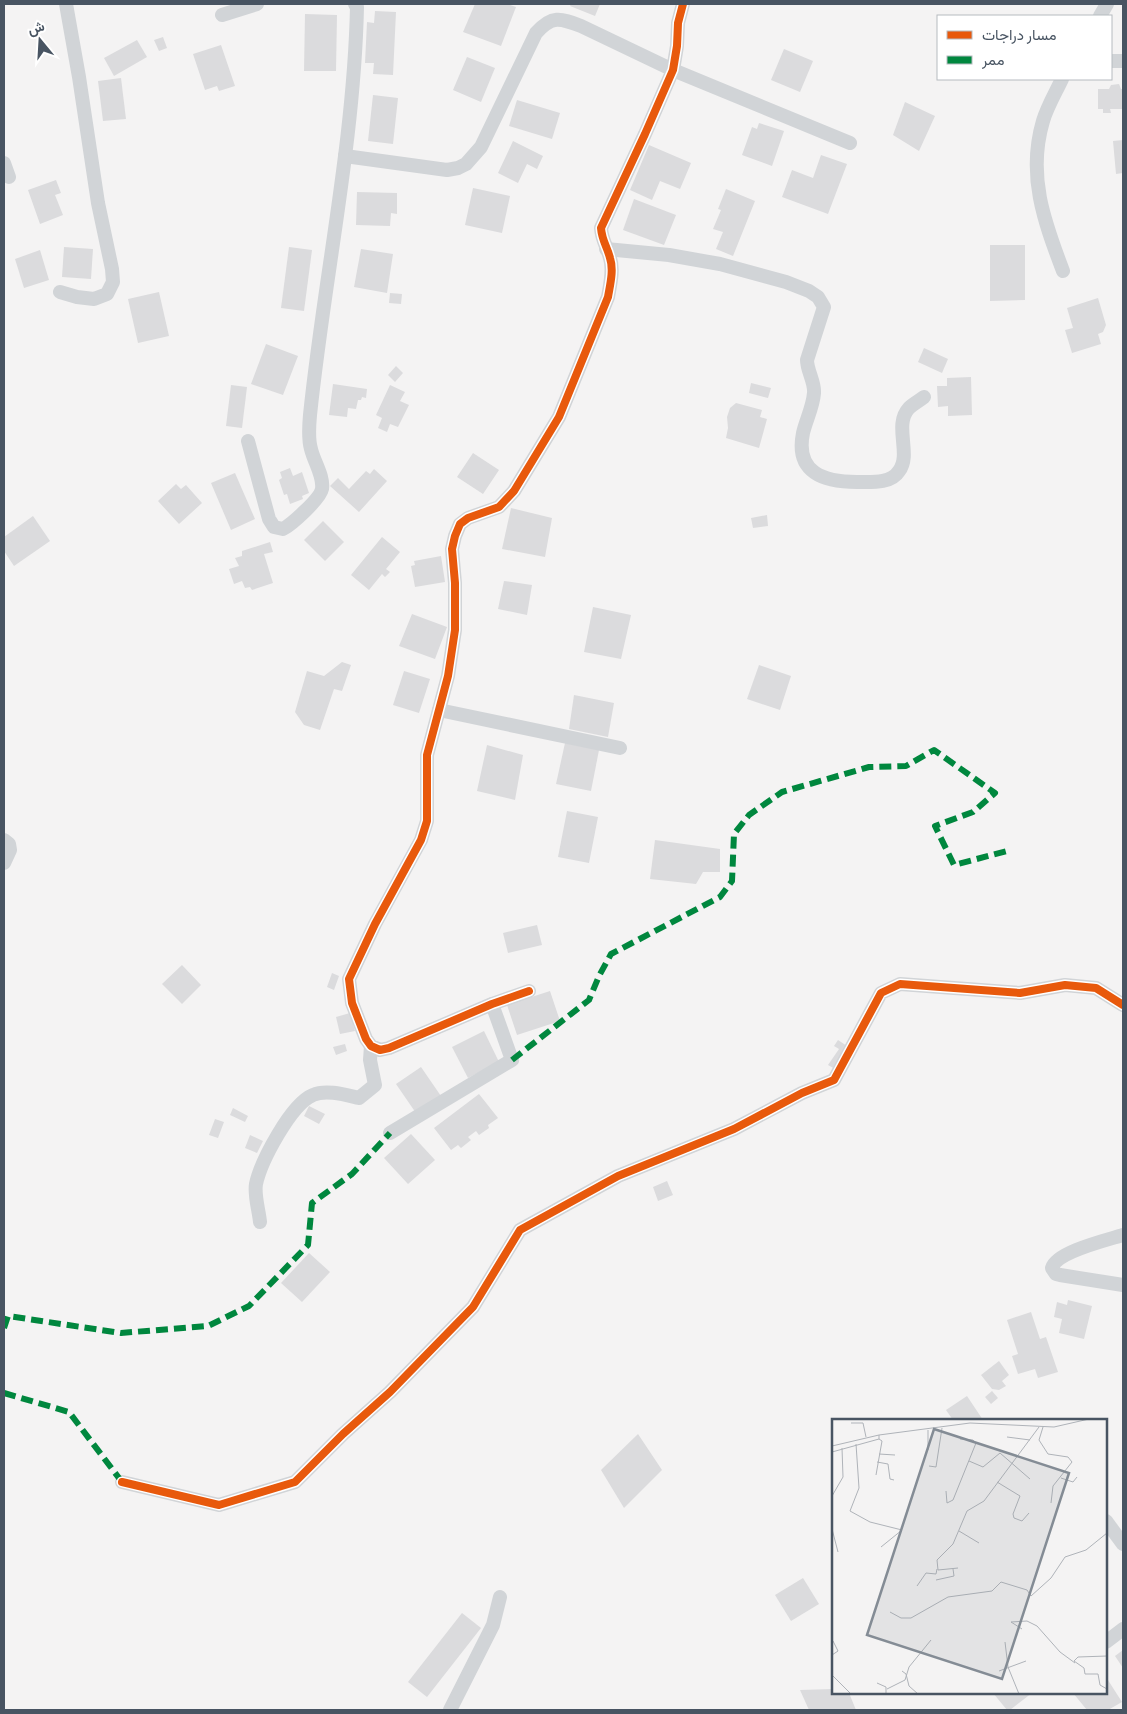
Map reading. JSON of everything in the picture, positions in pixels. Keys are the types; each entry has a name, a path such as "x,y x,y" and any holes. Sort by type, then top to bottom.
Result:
{"street":[{"path":"60,292 94,300 107,294 113,282 98,203 66,4"},
{"path":"222,15 257,4"},
{"path":"248,440 269,519 274,527 283,529 319,496 322,488 310,447 310,418 345,156 356,32 357,6 355,4"},
{"path":"529,991 492,1004 389,1048 380,1050 371,1046 366,1039 352,1003 349,979 375,924 421,840 427,821 427,755 448,676 455,630 455,583 452,550 455,536 460,524 468,518 499,507 514,491 559,417 608,297 611,279 611,259 602,239 601,228 673,70 682,4"},
{"path":"1101,15 1107,4"},
{"path":"345,156 447,170 466,164 481,147 536,33 548,21 567,21 581,26 673,70 850,142"},
{"path":"1062,80 1043,119 1035,170 1039,196 1049,235 1062,271"},
{"path":"4,163 9,177"},
{"path":"606,249 669,255 720,264 800,286 818,297 824,307 807,360 807,368 814,390 813,401 803,432 802,446 804,459 810,469 822,478 845,482 874,482 891,478 902,465 902,427 908,409 924,397"},
{"path":"440,710 620,748"},
{"path":"4,840 9,844 10,850 4,863"},
{"path":"122,1482 219,1505 294,1482 343,1434 390,1392 473,1307 520,1230 618,1176 734,1129 802,1093 834,1080 881,992 900,984 1020,993 1065,985 1096,988 1123,1005"},
{"path":"390,1133 512,1060 492,1004"},
{"path":"260,1222 256,1185 268,1154 295,1108 314,1094 335,1093 359,1098 375,1085 370,1060 371,1046"},
{"path":"1123,1235 1068,1254 1056,1261 1052,1268 1056,1274 1060,1275 1123,1285"},
{"path":"1107,1522 1123,1544"},
{"path":"450,1710 493,1624 500,1597"},
{"path":"1107,1641 1123,1629"}],"building":[{"path":"475,4 507,4 516,7 501,46 463,32"},
{"path":"571,4 600,4 595,16 570,6"},
{"path":"375,11 396,12 393,75 373,74 374,63 365,63 367,22 374,23"},
{"path":"305,14 337,15 336,71 304,71"},
{"path":"163,37 167,48 159,51 154,40"},
{"path":"137,40 147,57 114,76 104,58"},
{"path":"221,45 235,86 219,91 217,86 205,90 193,54"},
{"path":"784,49 813,61 800,92 771,80"},
{"path":"467,57 495,68 481,102 453,90"},
{"path":"121,78 126,119 103,121 98,81"},
{"path":"1119,84 1121,89 1123,89 1123,109 1110,109 1111,113 1103,113 1103,109 1098,109 1098,89 1109,89 1111,85"},
{"path":"373,95 398,98 393,144 368,141"},
{"path":"517,100 560,113 552,139 509,126"},
{"path":"905,102 935,116 919,151 893,135"},
{"path":"759,123 784,131 772,166 742,155 752,127 757,129"},
{"path":"1123,140 1123,173 1116,174 1113,141"},
{"path":"513,141 543,156 537,169 527,164 518,183 498,173"},
{"path":"649,145 691,163 680,189 660,181 652,200 630,190"},
{"path":"821,155 847,164 828,214 782,197 792,170 813,178"},
{"path":"56,180 61,193 55,195 63,215 40,224 28,190"},
{"path":"473,188 510,196 502,233 465,225"},
{"path":"726,189 755,201 733,256 716,249 723,232 713,229 721,210 718,209"},
{"path":"357,192 397,193 397,214 391,213 390,226 356,225"},
{"path":"634,199 676,215 664,245 623,230"},
{"path":"990,245 1025,245 1025,300 990,301"},
{"path":"64,247 93,249 91,279 62,277"},
{"path":"289,247 312,250 304,311 281,308"},
{"path":"361,249 393,254 387,293 354,287"},
{"path":"40,250 49,280 24,288 15,259"},
{"path":"159,292 169,336 138,343 128,299"},
{"path":"390,293 402,294 401,304 389,303"},
{"path":"1098,298 1106,325 1103,332 1098,334 1101,344 1072,353 1065,330 1073,328 1067,308"},
{"path":"266,344 298,356 283,395 251,384"},
{"path":"924,348 948,359 942,373 918,362"},
{"path":"396,366 403,373 395,382 388,375"},
{"path":"971,377 972,415 948,416 948,406 938,407 937,386 947,386 947,378"},
{"path":"751,383 771,388 768,398 749,393"},
{"path":"333,384 367,389 366,398 362,397 361,400 358,400 356,409 348,408 347,417 329,415"},
{"path":"231,385 247,387 242,428 226,426"},
{"path":"390,385 405,392 400,401 409,405 398,427 390,424 387,432 378,428 382,418 376,415"},
{"path":"736,403 762,410 760,417 767,419 759,448 726,438 728,428 727,417 730,408"},
{"path":"473,453 499,470 483,494 457,477"},
{"path":"290,468 293,476 302,472 309,493 302,496 303,499 290,504 287,494 284,495 279,480 282,478 280,472"},
{"path":"374,469 387,481 359,512 330,486 338,478 349,489 366,471 370,474"},
{"path":"235,473 255,519 231,530 211,483"},
{"path":"176,484 181,489 186,485 202,503 179,524 158,501"},
{"path":"511,508 552,518 545,557 502,549"},
{"path":"767,515 768,526 753,528 751,518"},
{"path":"33,516 50,541 14,566 4,551 4,537"},
{"path":"323,521 344,542 325,561 304,540"},
{"path":"382,537 400,552 386,569 390,572 385,577 382,574 369,590 351,575"},
{"path":"270,542 273,552 264,554 273,583 252,590 250,587 245,588 242,581 234,584 229,569 239,566 235,558 242,556 242,551"},
{"path":"441,556 445,582 415,587 411,566 415,565 414,561"},
{"path":"504,581 532,585 527,615 498,609"},
{"path":"593,607 631,615 621,659 584,652"},
{"path":"412,614 447,627 435,659 399,646"},
{"path":"342,662 351,665 342,691 334,689 320,730 304,725 295,712 307,671 324,676"},
{"path":"759,665 791,676 780,710 747,699"},
{"path":"404,671 430,679 419,713 393,705"},
{"path":"574,695 614,703 608,737 569,729"},
{"path":"565,743 599,750 591,791 556,784"},
{"path":"487,745 523,755 515,800 477,791"},
{"path":"567,811 598,817 589,863 558,857"},
{"path":"655,840 720,849 720,872 703,872 696,884 650,879"},
{"path":"537,925 542,945 508,953 503,933"},
{"path":"182,965 201,985 182,1004 162,984"},
{"path":"332,973 339,976 334,990 327,987"},
{"path":"550,991 560,1021 517,1035 507,1005"},
{"path":"350,1013 355,1031 340,1034 336,1017"},
{"path":"484,1031 499,1062 468,1078 452,1047"},
{"path":"838,1040 850,1048 835,1069 828,1065 839,1049 834,1046"},
{"path":"345,1044 347,1051 336,1055 333,1047"},
{"path":"421,1067 443,1099 418,1116 396,1084"},
{"path":"479,1094 498,1118 479,1135 476,1131 468,1137 471,1140 461,1148 458,1145 451,1150 434,1128"},
{"path":"309,1106 325,1114 319,1124 304,1116"},
{"path":"233,1108 248,1116 245,1122 230,1115"},
{"path":"215,1119 224,1122 218,1138 209,1135"},
{"path":"411,1134 435,1160 408,1184 384,1158"},
{"path":"250,1135 263,1141 257,1153 245,1148"},
{"path":"667,1181 673,1195 658,1201 653,1187"},
{"path":"309,1253 330,1272 302,1302 281,1283"},
{"path":"1068,1300 1092,1306 1084,1339 1059,1333 1062,1319 1054,1317 1057,1302 1067,1305"},
{"path":"1031,1312 1040,1339 1046,1337 1058,1372 1038,1378 1035,1369 1018,1374 1012,1356 1018,1354 1007,1320"},
{"path":"999,1361 1009,1375 1002,1381 1006,1386 999,1390 992,1389 981,1375"},
{"path":"992,1391 998,1398 991,1404 985,1397"},
{"path":"967,1396 982,1419 952,1419 946,1410"},
{"path":"638,1434 662,1470 624,1508 601,1470"},
{"path":"803,1578 819,1604 791,1621 775,1595"},
{"path":"462,1613 481,1628 427,1697 408,1682"},
{"path":"1123,1650 1123,1668 1115,1656"},
{"path":"1107,1679 1122,1702 1108,1710 1087,1710 1074,1694 1107,1694"},
{"path":"832,1689 832,1694 849,1694 856,1710 809,1710 800,1690"},
{"path":"994,1694 1031,1694 1010,1710 1007,1710"}],"marked path":[{"path":"512,1060 589,1000 611,954 720,897 732,881 734,834 749,815 782,792 869,767 906,766 934,750 995,793 973,812 935,826 954,865 1011,850"},
{"path":"4,1328 8,1316 121,1333 208,1326 249,1306 308,1245 312,1203 352,1174 390,1133"},
{"path":"4,1393 69,1412 122,1482"}],"cycle path":[{"path":"529,991 492,1004 389,1048 380,1050 371,1046 366,1039 352,1003 349,979 375,924 421,840 427,821 427,755 448,676 455,630 455,583 452,549 455,536 460,524 468,518 499,507 514,491 559,417 608,297 612,267 601,228 673,70 678,23 683,4"},
{"path":"122,1482 219,1505 295,1482 343,1434 390,1392 473,1307 520,1230 618,1176 734,1129 802,1093 834,1080 881,993 900,984 1020,993 1065,985 1096,988 1123,1005"}]}
